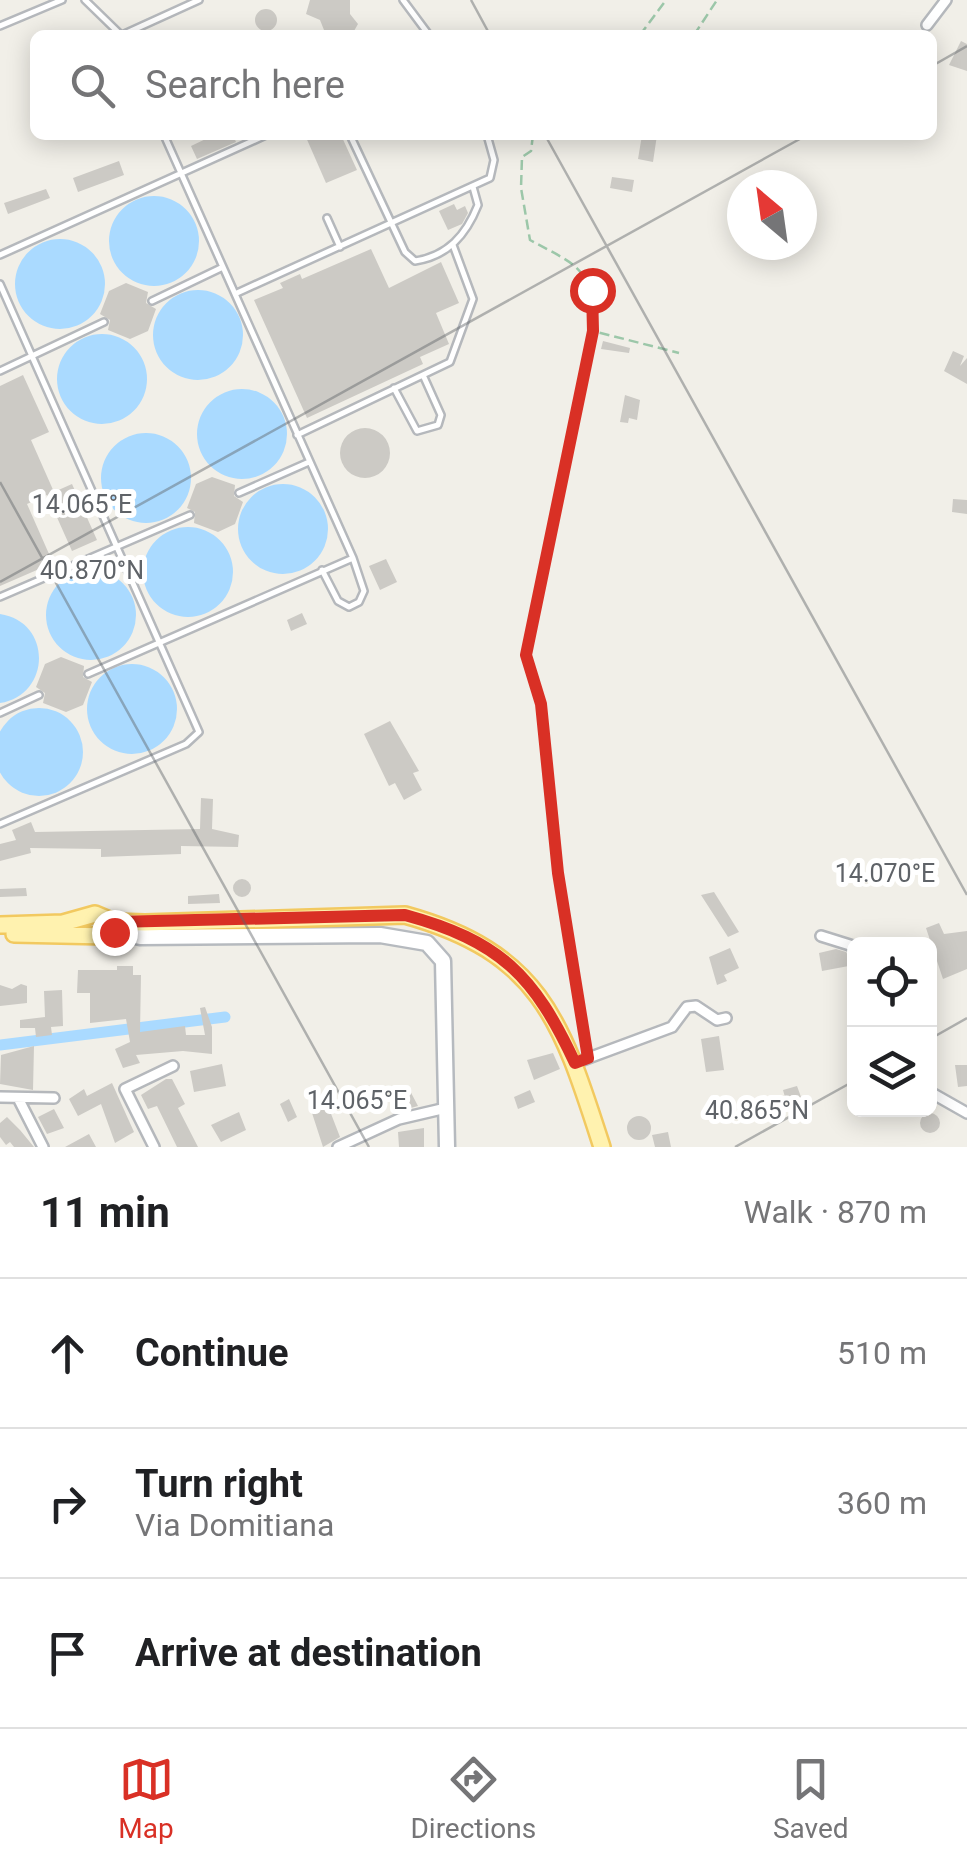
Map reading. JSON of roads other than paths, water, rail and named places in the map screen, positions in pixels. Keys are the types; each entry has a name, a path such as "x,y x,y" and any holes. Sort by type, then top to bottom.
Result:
{"main road":[{"path":"0,925 64,923 95,914 114,927"},
{"path":"0,934 405,915 444,926 488,948 529,980 582,1061 602,1147"}],"street":[{"path":"926,26 946,0"},
{"path":"114,927 140,937 380,934 426,943 443,961 447,1147"},
{"path":"821,936 847,944"},
{"path":"582,1061 672,1027 687,1007 696,1006 717,1020 726,1018"},
{"path":"154,1147 124,1090 173,1066"},
{"path":"937,1096 967,1113"},
{"path":"0,1097 54,1098"},
{"path":"18,1098 44,1147"},
{"path":"338,1147 399,1119 446,1108"}],"lane":[{"path":"0,26 62,0"},
{"path":"85,0 116,30"},
{"path":"132,30 199,0"},
{"path":"403,0 425,30"},
{"path":"166,140 353,558 364,591 354,606 338,602 322,570"},
{"path":"0,255 255,140"},
{"path":"352,140 414,261 454,245 470,226 478,205 473,186"},
{"path":"237,293 490,178 494,160 488,140"},
{"path":"327,218 340,246"},
{"path":"297,434 450,362 473,299 454,245"},
{"path":"152,301 223,267"},
{"path":"0,284 198,726 196,739 0,824"},
{"path":"0,371 104,322"},
{"path":"394,388 417,431 438,426 441,415 422,375"},
{"path":"239,493 309,462"},
{"path":"0,597 190,515"},
{"path":"88,674 353,558"},
{"path":"0,713 39,695"}],"water":[{"path":"154,196 171,199 186,209 196,224 196,258 186,273 171,283 154,286 137,283 122,273 112,258 109,241 112,224 122,209 137,199"},
{"path":"60,239 77,242 92,252 102,267 102,301 92,316 77,326 60,329 43,326 28,316 18,301 15,284 18,267 28,252 43,242"},
{"path":"198,290 215,293 230,303 240,318 240,352 230,367 215,377 198,380 181,377 166,367 156,352 153,335 156,318 166,303 181,293"},
{"path":"102,334 119,337 134,347 144,362 144,396 134,411 119,421 102,424 85,421 70,411 60,396 57,379 60,362 70,347 85,337"},
{"path":"242,389 259,392 274,402 284,417 284,451 274,466 259,476 242,479 225,476 210,466 200,451 197,434 200,417 210,402 225,392"},
{"path":"146,433 163,436 178,446 188,461 188,495 178,510 163,520 146,523 129,520 114,510 104,495 101,478 104,461 114,446 129,436"},
{"path":"283,484 300,487 315,497 325,512 325,546 315,561 300,571 283,574 266,571 251,561 241,546 238,529 241,512 251,497 266,487"},
{"path":"188,527 205,530 220,540 230,555 230,589 220,604 205,614 188,617 171,614 156,604 146,589 143,572 146,555 156,540 171,530"},
{"path":"91,570 108,573 123,583 133,598 133,632 123,647 108,657 91,660 74,657 59,647 49,632 46,615 49,598 59,583 74,573"},
{"path":"0,614 30,630 39,658 29,687 0,703"},
{"path":"132,664 149,667 164,677 174,692 174,726 164,741 149,751 132,754 115,751 100,741 90,726 87,709 90,692 100,677 115,667"},
{"path":"39,708 64,715 76,727 82,743 82,761 76,777 56,793 22,793 -1,771 -1,733 22,711"}],"waterway":[{"path":"0,1045 225,1017"}]}
